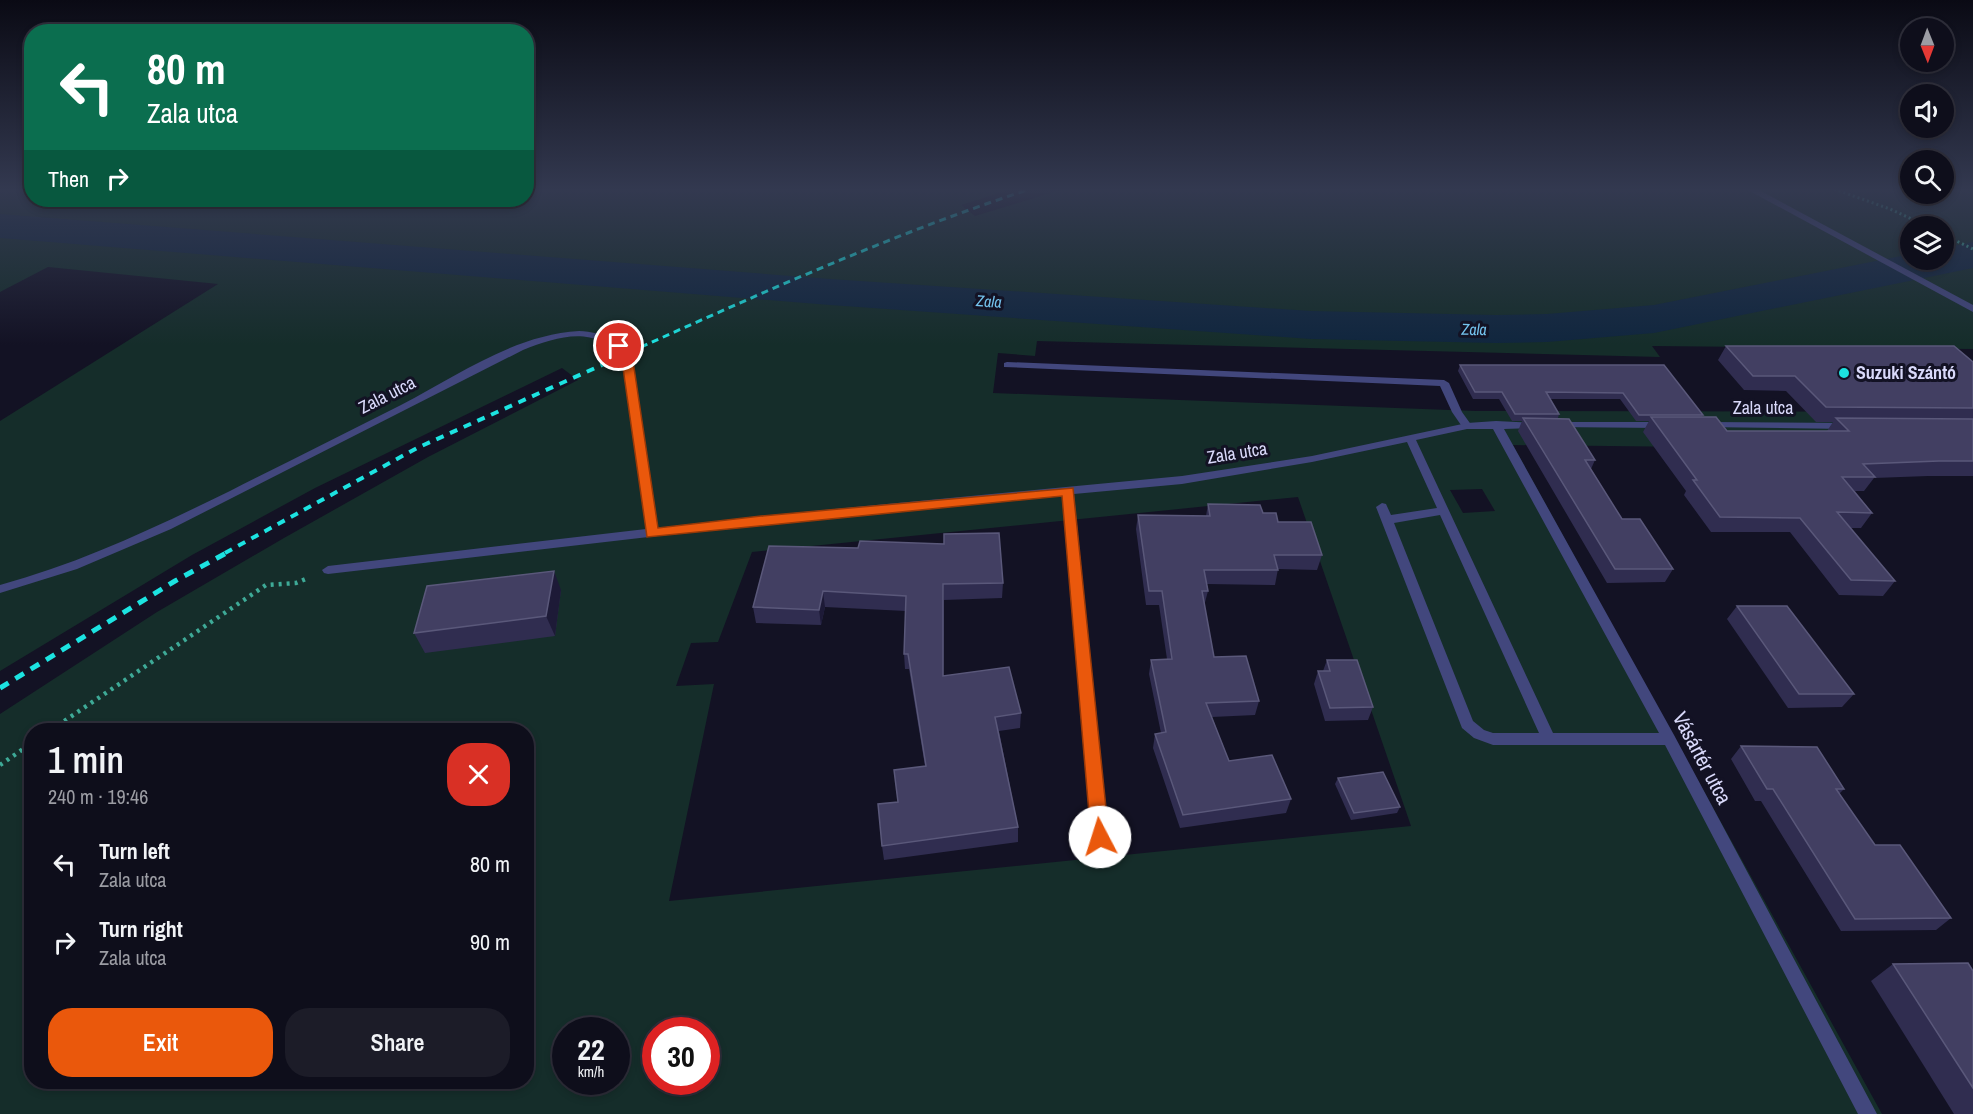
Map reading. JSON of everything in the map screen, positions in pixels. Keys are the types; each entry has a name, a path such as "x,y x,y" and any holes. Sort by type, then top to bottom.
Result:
{"street":[{"path":"1847,241 1973,309"},
{"name":"Zala utca","path":"0,589 47,576 127,545 260,481 495,360 545,339 581,333 613,341 628,361 652,533"},
{"path":"1007,365 1444,383 1457,412 1467,426"},
{"name":"Zala utca","path":"328,570 761,520 1182,480 1302,461 1467,426 1496,424 1672,425"},
{"name":"Vásártér utca","path":"1496,424 1669,739 1868,1114"},
{"name":"Zala utca","path":"1695,425 1857,426"},
{"path":"1410,438 1548,738"},
{"path":"1068,491 1100,837"},
{"path":"1382,507 1467,724 1479,734 1493,739 1669,739"},
{"path":"1387,520 1443,511"}],"path":[{"path":"1957,241 1972,248"},
{"path":"61,723 266,585 296,583 328,570"},
{"path":"0,765 24,748"}],"green space":[{"path":"0,241 1900,241 1900,270 1954,270 1954,241 1973,241 1973,349 1652,346 1660,357 1037,341 1035,356 998,353 993,393 1476,411 1973,412 1973,450 1513,445 1882,1114 0,1114 0,714 157,612 284,538 428,457 578,380 562,368 315,488 192,555 0,671 0,421 218,284 48,267 0,292","holes":["1482,489 1495,511 1463,513 1450,490","1298,497 1411,826 669,901 714,684 676,686 691,643 718,642 752,552"]}],"building":[{"path":"1726,346 1954,346 1973,362 1973,408 1826,407 1795,376 1753,376"},
{"path":"1460,365 1664,365 1703,415 1639,415 1623,393 1546,392 1559,414 1515,414 1502,392 1475,392"},
{"path":"1651,417 1716,417 1727,431 1849,431 1836,418 1973,419 1973,461 1863,464 1875,477 1842,477 1872,513 1837,512 1895,581 1851,580 1800,518 1720,517 1693,480 1697,480"},
{"path":"1523,418 1569,419 1595,460 1585,460 1622,519 1640,519 1673,569 1615,569"},
{"path":"1208,504 1260,505 1263,513 1276,513 1278,522 1311,522 1322,555 1274,555 1278,570 1204,570 1208,591 1202,591 1214,657 1246,656 1259,701 1206,703 1229,761 1272,755 1291,799 1183,815 1155,734 1166,732 1151,660 1172,659 1162,591 1149,591 1138,515 1210,516"},
{"path":"999,533 1003,583 943,584 943,676 1009,667 1021,713 995,717 1018,827 882,846 878,804 898,802 894,770 926,766 908,654 904,654 906,596 823,591 819,610 753,607 769,546 858,548 860,541 944,544 944,534"},
{"path":"554,571 546,616 414,633 427,586"},
{"path":"1737,606 1787,606 1854,694 1799,694"},
{"path":"1327,660 1357,660 1373,707 1330,708 1318,671 1330,671"},
{"path":"1741,746 1817,747 1844,789 1836,789 1875,845 1900,845 1951,918 1855,919 1773,789 1767,789"},
{"path":"1383,772 1400,807 1354,813 1338,778"},
{"path":"1968,963 1973,971 1973,1088 1893,964"}],"waterway":[{"name":"Zala","path":"188,241 830,292 1311,325 1496,329 1547,328 1654,319 1973,255"}],"railway":[{"path":"630,352 778,286 888,241"},
{"path":"225,553 417,448 633,351"},
{"path":"0,688 175,581 228,552"}],"place":[{"name":"Suzuki Szántó","path":"1844,373"}],"route":[{"path":"619,346 628,361 652,533 761,520 1068,491 1100,837"}]}
